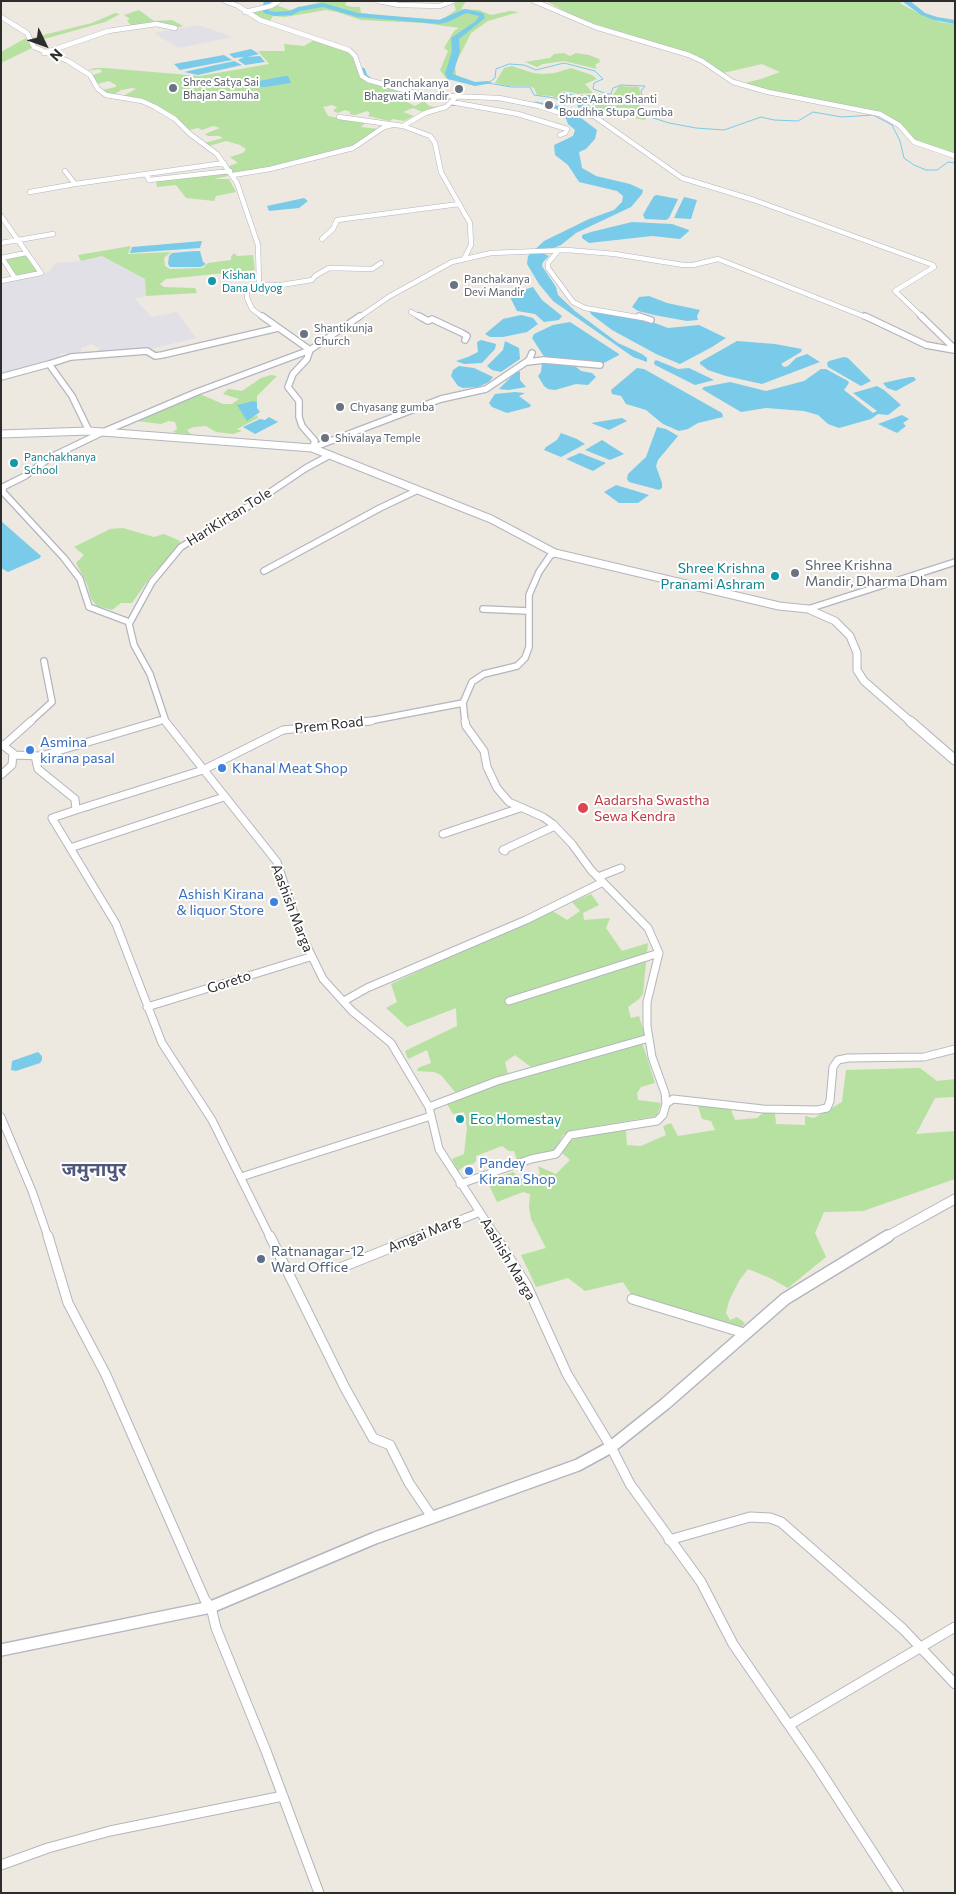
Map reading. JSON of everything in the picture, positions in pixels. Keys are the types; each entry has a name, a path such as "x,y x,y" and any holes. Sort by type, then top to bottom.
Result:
{"street":[{"path":"225,1 260,20 349,50 355,56 362,76 368,80 422,95 499,98 539,106 557,112 594,116 682,178 754,200 933,265 931,269 895,291 955,349"},
{"path":"245,12 279,1"},
{"path":"378,1 399,5 440,6 453,1"},
{"path":"534,1 595,27 689,55 702,61 733,82 768,92 880,114 899,125 914,142 955,156"},
{"path":"1,17 27,33 34,47 81,68 90,75 98,89 106,95 142,101 165,112 217,154 231,173 255,233 258,245 259,283"},
{"path":"44,53 108,31 156,24 175,28"},
{"path":"403,126 425,113 446,107 456,96"},
{"path":"451,102 518,114 567,129 565,133 560,135"},
{"path":"339,117 403,126 430,136 435,143 441,172 470,223 471,245 464,259"},
{"path":"146,174 149,180 270,169 353,148 384,127 392,125"},
{"path":"30,192 224,163"},
{"path":"65,171 75,184"},
{"path":"322,239 333,229 337,220 460,204"},
{"path":"1,216 41,273 1,281"},
{"path":"1,229 9,228"},
{"path":"1,243 53,234"},
{"path":"129,622 90,607 80,579 64,558 3,492 2,488 25,476 51,457 103,432 197,392 310,350 390,296 452,262 491,253 530,251 616,254 683,265 693,265 718,259 850,309 926,345 955,349"},
{"path":"558,251 548,263 548,268 573,302 581,307 635,315 651,320"},
{"path":"15,278 1,258 26,253"},
{"path":"310,350 252,309 246,290 259,283 261,285 281,284 312,280 315,276 329,268 372,269 381,263"},
{"path":"411,312 428,321 432,319 462,333 467,336 465,340"},
{"path":"1,377 71,357 137,351 147,351 155,356 278,328"},
{"path":"310,350 307,359 293,374 288,387 299,401 299,417 302,426 315,441 312,448"},
{"path":"312,448 441,399 486,389 532,357 532,353"},
{"path":"524,363 544,360 600,365"},
{"path":"49,364 72,396 89,431"},
{"path":"1,434 89,431 168,435 312,448 490,519 555,553 625,572 779,606 808,608 955,562"},
{"name":"HariKirtan Tole","path":"129,622 152,582 181,546 330,455"},
{"path":"264,571 380,508 418,490"},
{"path":"460,1184 531,1159 556,1154 570,1135 657,1121 663,1115 666,1104 665,1093 652,1057 649,1038 647,1002 659,953 648,928 600,880 572,844 555,826 543,817 509,802 497,788 487,767 484,751 466,726 463,703 472,682 484,674 517,666 525,658 529,647 529,595 539,572 550,556 555,553"},
{"path":"808,608 835,621 850,636 857,653 857,670 864,682 955,760"},
{"path":"483,609 528,611"},
{"name":"Aashish Marga","path":"129,622 134,645 150,674 164,719 277,862 300,932 310,957 323,979 352,1011 391,1043 429,1106 439,1149 527,1286 567,1374 611,1447 630,1484 701,1582 733,1644 818,1766 899,1893"},
{"path":"1,775 12,765 13,755 2,745 52,702 44,661"},
{"name":"Prem Road","path":"70,848 52,818 203,770 283,730 358,722 463,703"},
{"path":"13,755 41,756 164,719"},
{"path":"34,756 38,769 75,799 76,810"},
{"path":"224,797 70,848 116,924 162,1043 212,1120 242,1177 345,1388 373,1438 390,1445 409,1483 432,1517"},
{"path":"443,834 520,808"},
{"path":"505,852 503,850 555,826"},
{"path":"344,1001 367,988 526,920 621,868"},
{"path":"509,1000 659,953"},
{"name":"Goreto","path":"147,1007 310,957"},
{"path":"429,1106 497,1081 649,1038"},
{"path":"666,1104 673,1099 763,1109 817,1110 827,1108 830,1101 833,1067 838,1060 848,1058 924,1057 955,1049"},
{"path":"242,1177 431,1116"},
{"path":"1,1117 32,1191 58,1263 68,1303 106,1375 205,1600 211,1607 216,1628 283,1796 319,1893"},
{"path":"1,1650 211,1607 375,1538 578,1465 611,1447 680,1392 744,1333 785,1299 872,1246 955,1199"},
{"name":"Amgai Marg","path":"340,1268 480,1212"},
{"path":"632,1299 744,1333"},
{"path":"669,1540 750,1517 770,1518 781,1522 903,1629 955,1684"},
{"path":"789,1725 955,1627"},
{"path":"1,1865 48,1848 110,1831 283,1796"}],"shaded area":[{"path":"198,25 233,37 178,48 154,33"},
{"path":"102,256 145,279 146,296 135,299 152,317 177,312 196,338 146,350 93,354 100,349 92,344 82,348 80,355 71,356 69,353 61,353 57,361 1,376 1,281 49,272 55,263 81,261"}],"green space":[{"path":"324,1 347,1 345,5 360,7 361,13 442,20 456,10 454,4 457,1 466,1 461,9 479,10 491,15 510,11 519,12 488,21 471,33 455,65 456,75 448,81 440,70 448,51 444,48 454,31 459,28 424,23 361,20 326,10 285,17 273,16 270,21 261,19 248,12 276,5 290,10"},
{"path":"546,1 900,1 901,4 926,17 940,22 955,24 955,155 920,144 883,115 769,92 741,84 780,72 762,64 723,73 710,63 690,54 579,19"},
{"path":"139,10 154,21 172,20 183,26 176,28 170,25 131,26 127,20 130,19 124,15"},
{"path":"115,13 120,14 105,22 37,41 33,41 31,38 92,23"},
{"path":"26,38 32,48 1,63 1,52"},
{"path":"314,40 350,52 362,79 405,92 399,98 415,106 424,101 429,106 438,107 423,112 413,108 403,112 414,116 404,121 393,119 389,121 368,116 370,113 367,111 355,115 349,114 351,112 345,110 338,113 333,111 337,107 332,105 323,107 328,116 365,123 361,127 379,129 359,143 345,149 233,174 229,166 238,163 230,157 243,153 246,149 226,141 209,146 205,143 223,138 205,134 220,128 213,126 202,130 198,128 189,130 165,111 123,96 136,89 121,90 114,95 107,93 102,90 116,87 116,85 109,81 97,84 93,75 102,72 100,69 86,71 95,68 105,68 200,76 269,64 258,51 285,51 284,44 304,46"},
{"path":"564,53 570,56 576,53 589,55 599,59 600,62 595,65 597,69 564,61 543,64 537,67 525,62 550,58 554,54"},
{"path":"512,66 533,73 543,74 555,73 571,68 592,75 597,79 585,84 593,93 579,94 563,91 559,94 563,99 578,101 570,104 552,96 537,95 534,88 528,86 507,86 495,83 504,68"},
{"path":"619,86 639,87 641,99 639,114 646,118 645,120 618,115 612,111 599,114 574,110 596,105 599,94 607,97 613,95"},
{"path":"225,172 228,176 214,179 229,179 236,192 216,196 214,201 186,198 176,185 157,187 156,181"},
{"path":"131,246 128,254 171,252 164,258 165,266 170,269 203,268 208,263 231,260 234,253 237,256 253,255 255,270 166,279 160,284 164,287 195,288 197,293 146,296 145,279 102,256 81,261 78,255"},
{"path":"25,254 38,273 16,277 4,259"},
{"path":"271,375 277,376 257,396 257,402 254,401 247,420 257,415 258,418 237,429 242,431 233,434 216,432 206,426 187,430 191,434 177,433 173,432 177,429 175,422 169,421 161,424 136,421 200,394 223,404 232,404 239,399 223,394 228,389 242,391 261,378"},
{"path":"123,528 154,537 164,534 180,541 177,548 151,576 132,603 121,603 112,610 97,606 91,599 87,584 76,563 84,555 74,547 110,529"},
{"path":"591,894 599,905 583,913 584,920 610,918 606,928 622,951 648,943 643,994 628,1007 631,1018 639,1016 645,1036 531,1067 515,1055 505,1062 508,1074 455,1092 441,1075 434,1072 417,1071 418,1068 431,1063 427,1050 408,1059 405,1051 457,1026 456,1008 407,1027 386,1008 397,1002 391,984 551,910 567,920 580,911 572,902"},
{"path":"642,1042 655,1083 641,1087 637,1093 638,1100 661,1103 657,1116 574,1130 563,1135 555,1151 517,1160 514,1151 509,1151 502,1146 476,1156 476,1161 473,1164 466,1165 458,1171 452,1159 464,1154 467,1128 464,1112 453,1114 447,1104 482,1089"},
{"path":"920,1068 937,1081 955,1079 955,1097 935,1098 916,1134 955,1131 955,1179 863,1211 824,1212 815,1233 826,1257 788,1288 748,1269 739,1281 729,1301 726,1313 730,1320 737,1317 745,1323 737,1332 631,1294 623,1282 585,1291 568,1278 536,1287 521,1255 546,1248 531,1219 529,1207 530,1194 523,1192 497,1202 487,1181 513,1172 528,1184 540,1174 538,1166 556,1174 570,1160 561,1152 567,1142 579,1137 626,1130 627,1145 641,1146 666,1135 663,1126 671,1123 678,1136 715,1130 711,1121 702,1119 697,1103 731,1110 735,1120 757,1118 765,1111 775,1113 776,1124 805,1125 805,1116 814,1118 842,1102 846,1070"}],"water":[{"path":"251,49 259,54 247,57 260,56 265,62 245,65 238,60 244,57 234,58 229,54"},
{"path":"224,55 232,60 180,70 174,64"},
{"path":"234,61 242,65 198,75 184,72"},
{"path":"288,76 291,83 265,87 252,86 254,82"},
{"path":"564,92 581,97 578,95 596,95 596,97 592,100 594,104 578,108 577,102 581,101 563,98 560,95"},
{"path":"564,114 576,114 597,130 595,139 586,149 579,152 582,168 596,176 630,184 643,190 631,207 576,233 561,245 542,253 549,256 542,266 556,287 558,295 575,311 618,343 642,354 647,358 647,362 633,357 553,301 539,284 527,264 528,256 544,241 589,219 614,210 622,202 623,196 617,191 579,182 568,165 555,155 554,145 573,136 575,130 568,124"},
{"path":"654,196 678,199 669,218 666,220 645,219 643,215"},
{"path":"684,197 697,200 691,219 674,218"},
{"path":"304,198 308,201 299,208 269,211 267,206"},
{"path":"632,222 672,224 689,231 680,239 652,236 589,243 582,238 582,235 591,232"},
{"path":"202,241 200,248 130,253 132,247"},
{"path":"200,251 203,262 206,264 201,267 170,267 168,264 169,256 172,253"},
{"path":"533,287 542,300 562,316 559,320 544,322 535,314 517,311 510,297 513,293"},
{"path":"649,296 667,303 700,310 697,316 698,320 687,321 654,315 638,311 632,307 639,297"},
{"path":"589,311 647,320 668,328 699,325 726,338 680,364 656,354 612,330 592,315"},
{"path":"521,315 533,318 538,324 527,332 503,337 490,337 485,334 503,319"},
{"path":"570,322 619,355 602,364 545,358 532,338 534,334 553,325"},
{"path":"481,340 496,344 495,349 482,363 464,364 456,361 478,352 477,342"},
{"path":"505,341 519,348 520,359 501,372 492,370 487,366 503,350"},
{"path":"737,341 775,344 802,349 801,352 781,364 784,367 788,366 796,358 807,354 820,362 762,384 726,376 708,370 700,364 700,362"},
{"path":"844,357 848,358 871,381 861,386 828,367 827,363 829,361"},
{"path":"656,360 678,369 689,368 714,380 695,385 655,365 654,362"},
{"path":"542,363 575,366 581,371 592,373 596,377 588,385 576,384 555,390 548,389 538,376 541,372"},
{"path":"459,366 474,368 493,377 489,382 478,387 463,388 458,386 451,376 453,370"},
{"path":"637,368 644,369 722,413 723,417 698,423 688,429 679,431 663,424 646,410 626,404 621,396 612,394 611,390"},
{"path":"821,369 826,369 848,381 849,383 844,390 873,413 877,411 853,393 877,386 901,405 888,415 878,414 871,419 839,428 828,424 818,415 804,411 766,408 741,412 702,389 730,382 766,391 804,381"},
{"path":"517,371 520,372 520,380 526,387 509,390 499,389"},
{"path":"914,377 916,380 896,391 887,388 883,383"},
{"path":"525,393 519,396 531,405 530,407 507,413 492,407 489,403 495,394"},
{"path":"257,402 257,408 260,412 247,421 237,405"},
{"path":"902,415 909,419 903,423 906,426 897,433 878,424"},
{"path":"269,417 278,422 255,434 243,427 260,419 265,420"},
{"path":"622,418 627,421 609,430 591,423"},
{"path":"657,427 666,429 678,436 658,460 656,466 662,483 662,488 659,490 629,482 627,479 628,474 646,457"},
{"path":"561,433 585,444 561,457 544,450 557,440"},
{"path":"602,440 624,454 610,460 585,450"},
{"path":"580,453 606,463 593,471 566,459"},
{"path":"616,485 649,495 638,503 619,503 604,492"},
{"path":"1,521 41,556 40,558 8,572 1,568"},
{"path":"38,1052 42,1056 40,1063 16,1071 11,1070 12,1061"}],"waterway":[{"path":"268,1 265,9 266,12 275,14 292,13 298,9 323,5 357,15 439,22 446,21 465,11 481,14 483,17 478,22 455,38 456,51 449,74 451,77 475,84 488,83"},
{"path":"905,1 923,14 936,19 955,22"},
{"path":"565,105 555,98 534,95 530,87 511,87 488,83 495,78 496,69 509,64 524,65 536,70 564,63 595,71 603,79 594,83 593,89 607,94 611,94 613,88 621,85 645,86 641,91 644,115 669,123 696,128 724,130 761,117 774,120 798,121 813,112 842,117 873,115 892,125 900,141 904,158 914,165 926,170 937,170 948,162 955,163"},
{"path":"363,70 365,76 370,80"},
{"path":"536,104 563,109"}],"place":[{"name":"Shree Satya Sai Bhajan Samuha","path":"173,88"},
{"name":"Panchakanya Bhagwati Mandir","path":"459,89"},
{"name":"Shree Aatma Shanti Boudhha Stupa Gumba","path":"549,105"},
{"name":"Kishan Dana Udyog","path":"212,281"},
{"name":"Panchakanya Devi Mandir","path":"454,285"},
{"name":"Shantikunja Church","path":"304,334"},
{"name":"Chyasang gumba","path":"340,407"},
{"name":"Shivalaya Temple","path":"325,438"},
{"name":"Panchakhanya School","path":"14,463"},
{"name":"Shree Krishna Mandir, Dharma Dham","path":"795,573"},
{"name":"Shree Krishna Pranami Ashram","path":"775,576"},
{"name":"Asmina kirana pasal","path":"30,750"},
{"name":"Khanal Meat Shop","path":"222,768"},
{"name":"Aadarsha Swastha Sewa Kendra","path":"583,808"},
{"name":"Ashish Kirana & liquor Store","path":"274,902"},
{"name":"Eco Homestay","path":"460,1119"},
{"name":"Pandey Kirana Shop","path":"469,1171"},
{"name":"Ratnanagar-12 Ward Office","path":"261,1259"}],"district":[{"name":"जमुनापुर","path":"94,1170"}]}
